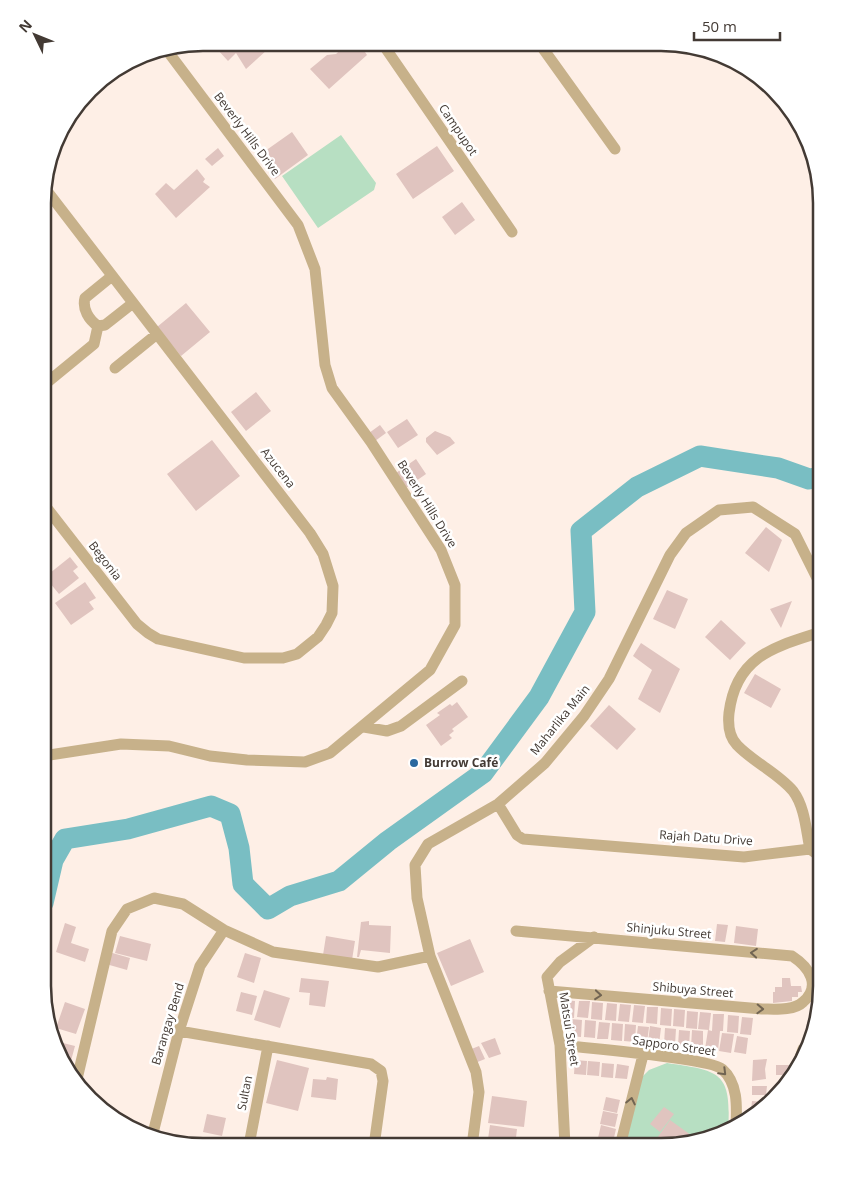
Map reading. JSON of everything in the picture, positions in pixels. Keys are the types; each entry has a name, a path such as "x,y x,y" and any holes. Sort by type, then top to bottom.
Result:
{"street":[{"path":"544,51 615,148"},
{"name":"Campupot","path":"388,52 512,232"},
{"name":"Beverly Hills Drive","path":"51,755 121,744 169,746 210,756 247,760 305,762 330,753 364,727 430,670 455,624 455,585 441,550 371,442 332,388 325,365 315,269 298,225 170,55"},
{"name":"Azucena","path":"52,197 310,533 330,571 333,601 332,613 318,637 297,654 284,658 244,658 158,639 148,633"},
{"path":"98,326 84,310 83,304 85,298 112,276"},
{"path":"98,326 104,325 133,303"},
{"path":"51,379 94,344 98,326"},
{"path":"115,368 157,334"},
{"name":"Maharlika Main","path":"473,1138 479,1092 476,1072 430,956 417,898 415,865 428,844 498,804 545,763 584,716 610,679 670,554 686,533 719,510 754,507 795,534 813,569"},
{"name":"Begonia","path":"51,513 137,624 148,633"},
{"path":"810,849 804,817 792,790 735,743 728,724 732,695 747,667 774,647 812,635"},
{"path":"364,727 387,731 401,726 462,681"},
{"name":"Rajah Datu Drive","path":"498,804 516,835 523,839 744,857 810,849"},
{"path":"79,1072 112,931 127,909 154,898 183,904 224,930 274,952 326,962 378,967 430,956"},
{"name":"Barangay Bend","path":"154,1129 179,1031 200,966 224,930"},
{"name":"Shinjuku Street","path":"516,931 792,956 803,963 812,975"},
{"name":"Matsui Street","path":"565,1138 560,1045 547,977 551,970 594,937"},
{"name":"Shibuya Street","path":"549,991 762,1009 784,1009 803,1003 812,989"},
{"path":"179,1031 371,1064 381,1071 383,1081 375,1138"},
{"name":"Sapporo Street","path":"560,1045 709,1062 720,1067 732,1082 737,1105 736,1117"},
{"name":"Sultan","path":"250,1138 268,1046"},
{"path":"622,1138 643,1055"}],"green space":[{"path":"341,135 376,183 374,190 318,228 282,176"},
{"path":"667,1063 711,1072 719,1077 728,1096 728,1122 690,1135 660,1138 627,1138 642,1077 649,1070"}],"building":[{"path":"220,52 265,52 246,69 236,53 228,61"},
{"path":"339,52 365,52 367,55 329,89 310,69 327,55 336,54"},
{"path":"292,132 308,155 275,179 258,156"},
{"path":"437,146 454,171 413,199 396,174"},
{"path":"218,148 224,156 212,166 205,159"},
{"path":"197,169 205,179 203,182 210,187 176,218 155,194 166,183 174,190"},
{"path":"462,202 475,220 455,235 442,217"},
{"path":"186,303 210,332 181,356 157,327"},
{"path":"256,392 271,411 246,431 231,412"},
{"path":"407,419 418,435 398,448 387,432"},
{"path":"380,425 386,433 375,441 369,433"},
{"path":"435,431 450,437 455,443 437,455 426,442 426,438"},
{"path":"212,440 240,476 196,511 167,474"},
{"path":"416,459 426,474 406,488 396,473"},
{"path":"441,519 450,533 442,538 433,524"},
{"path":"766,527 782,540 769,572 745,553"},
{"path":"70,557 78,567 73,571 79,578 59,594 51,584 51,572"},
{"path":"85,582 96,598 89,602 94,609 71,625 55,603"},
{"path":"667,590 688,599 675,629 653,619"},
{"path":"792,601 781,628 770,609"},
{"path":"721,620 746,643 730,660 705,637"},
{"path":"641,643 680,669 660,713 638,699 652,670 633,656"},
{"path":"755,674 781,689 771,708 744,693"},
{"path":"457,702 468,717 452,729 454,731 449,735 452,738 441,746 426,725 440,715 437,713 450,704 452,706"},
{"path":"609,705 636,729 617,750 590,726"},
{"path":"369,921 369,925 391,926 390,953 361,950 359,957 357,957 361,922"},
{"path":"65,923 76,927 71,943 89,949 85,962 56,952"},
{"path":"717,924 728,925 725,942 715,941"},
{"path":"736,926 758,929 756,946 734,943"},
{"path":"120,936 151,944 147,961 115,953"},
{"path":"326,936 355,941 352,960 323,955"},
{"path":"470,939 484,972 451,986 437,953"},
{"path":"109,952 130,958 127,970 106,964"},
{"path":"245,953 261,958 254,983 237,977"},
{"path":"301,978 329,981 325,1007 309,1005 310,993 299,992"},
{"path":"782,978 790,978 791,986 801,986 802,992 798,992 798,997 792,997 792,1001 773,1003 773,992 775,992 775,987 782,987"},
{"path":"264,990 290,998 280,1028 254,1020"},
{"path":"241,992 257,996 252,1015 236,1011"},
{"path":"564,1000 575,1001 574,1018 563,1017"},
{"path":"579,1001 590,1001 588,1018 577,1017"},
{"path":"65,1002 85,1009 76,1034 58,1028"},
{"path":"592,1002 603,1003 602,1020 591,1019"},
{"path":"607,1003 617,1004 616,1021 605,1020"},
{"path":"620,1004 631,1005 629,1022 618,1021"},
{"path":"634,1005 645,1006 643,1023 632,1022"},
{"path":"647,1007 658,1007 657,1024 646,1023"},
{"path":"661,1008 672,1009 671,1026 660,1025"},
{"path":"674,1009 685,1010 684,1027 673,1026"},
{"path":"687,1011 698,1012 697,1029 686,1028"},
{"path":"700,1012 711,1013 709,1030 698,1029"},
{"path":"713,1014 724,1014 723,1031 720,1031 718,1051 705,1049 708,1030 712,1031"},
{"path":"728,1015 739,1016 738,1033 727,1032"},
{"path":"742,1017 753,1018 751,1035 740,1034"},
{"path":"571,1019 582,1020 581,1037 570,1036"},
{"path":"585,1020 596,1021 595,1038 584,1037"},
{"path":"599,1022 610,1023 608,1039 597,1039"},
{"path":"612,1023 623,1024 622,1041 611,1040"},
{"path":"625,1024 636,1025 635,1042 624,1041"},
{"path":"638,1026 649,1027 647,1043 636,1042"},
{"path":"650,1026 661,1028 659,1044 648,1042"},
{"path":"665,1028 676,1029 675,1045 664,1044"},
{"path":"679,1030 690,1031 689,1047 678,1046"},
{"path":"692,1030 703,1031 703,1047 691,1047"},
{"path":"722,1033 734,1034 731,1053 719,1051"},
{"path":"737,1036 748,1038 746,1054 734,1052"},
{"path":"495,1038 501,1054 489,1058 481,1043"},
{"path":"63,1043 75,1046 71,1060"},
{"path":"479,1046 485,1059 475,1063 469,1050"},
{"path":"767,1059 766,1079 752,1081 753,1060"},
{"path":"277,1060 309,1068 298,1111 266,1103"},
{"path":"575,1060 587,1061 586,1075 574,1074"},
{"path":"588,1061 600,1062 599,1076 587,1075"},
{"path":"602,1063 614,1064 613,1078 601,1077"},
{"path":"617,1064 629,1066 627,1079 615,1078"},
{"path":"776,1065 790,1065 783,1075 776,1075"},
{"path":"327,1077 338,1079 336,1100 311,1097 313,1079 326,1080"},
{"path":"752,1086 767,1086 766,1095 752,1095"},
{"path":"492,1096 527,1101 524,1127 488,1123"},
{"path":"606,1097 620,1100 617,1113 603,1110"},
{"path":"752,1101 759,1102 751,1107"},
{"path":"664,1107 674,1114 660,1132 650,1124"},
{"path":"603,1111 618,1114 615,1127 600,1124"},
{"path":"207,1114 226,1118 222,1136 203,1132"},
{"path":"670,1120 691,1135 660,1138 657,1138"},
{"path":"490,1125 517,1129 516,1138 488,1138"},
{"path":"601,1125 616,1129 614,1138 598,1138"}],"waterway":[{"path":"51,869 53,860 65,839 128,829 211,806 230,814 239,848 243,884 268,909 290,896 339,881 388,841 483,773 539,697 585,612 581,531 637,487 700,456 778,468 809,479 813,478"}],"place":[{"name":"Burrow Café","path":"414,763"}]}
